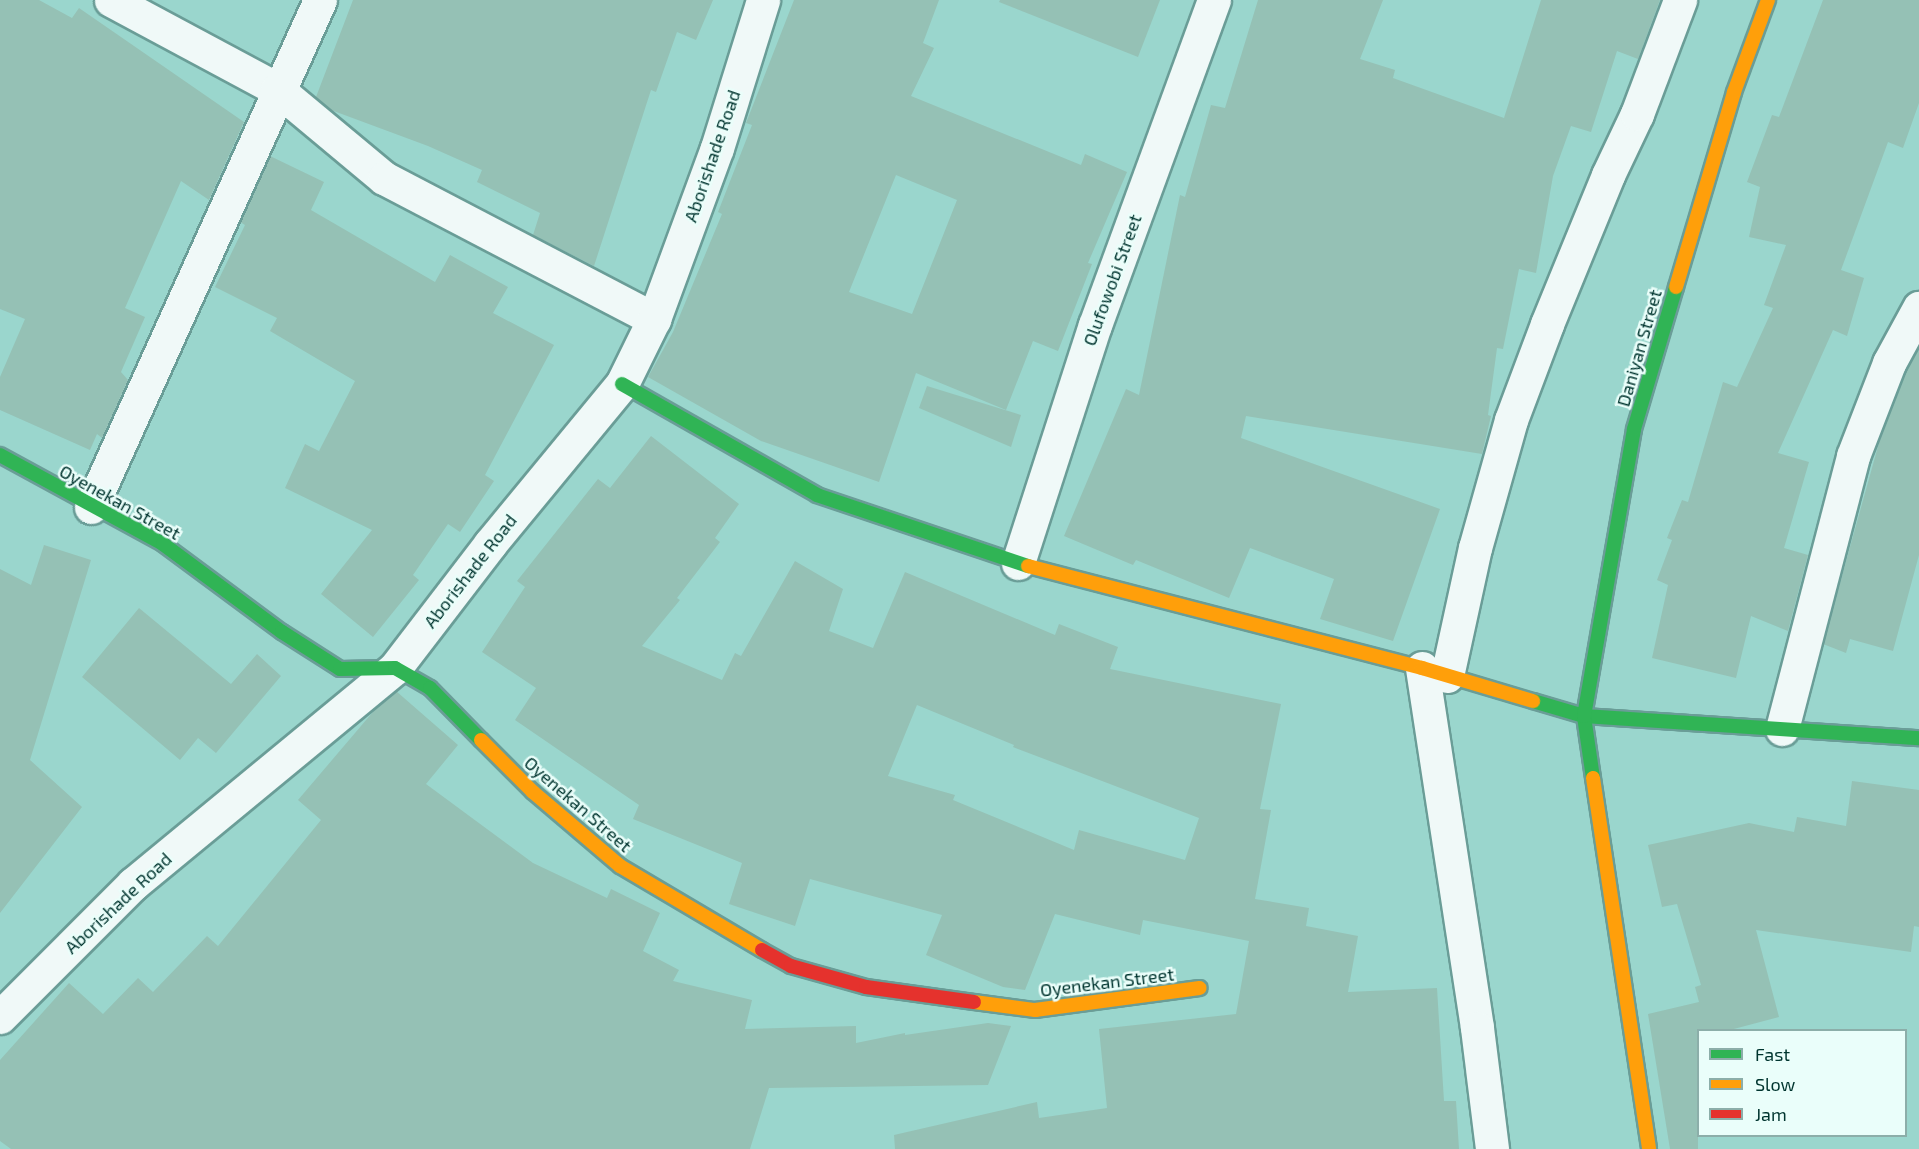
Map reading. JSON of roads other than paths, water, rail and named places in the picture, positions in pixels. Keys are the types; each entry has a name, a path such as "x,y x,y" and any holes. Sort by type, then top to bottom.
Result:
{"street":[{"path":"111,0 277,89 384,178 654,319"},
{"path":"91,507 277,89 320,0"},
{"name":"Aborishade Road","path":"0,1017 133,884 395,668 490,544 622,384 654,319 717,148 763,0"},
{"name":"Olufowobi Street","path":"1018,562 1095,325 1214,0"},
{"path":"1492,1149 1434,672 1475,548 1510,420 1573,260 1637,114 1680,0"},
{"name":"Daniyan Street","path":"1649,1149 1584,716 1634,429 1734,92 1768,0"},
{"path":"1782,729 1853,456 1889,363 1919,308"},
{"path":"622,384 817,495 1018,562 1434,672 1584,716 1919,738"},
{"name":"Oyenekan Street","path":"0,455 91,507 163,544 282,632 340,669 395,668 430,688 532,792 620,866 711,922 791,966 866,987 1035,1010 1200,988"}]}
